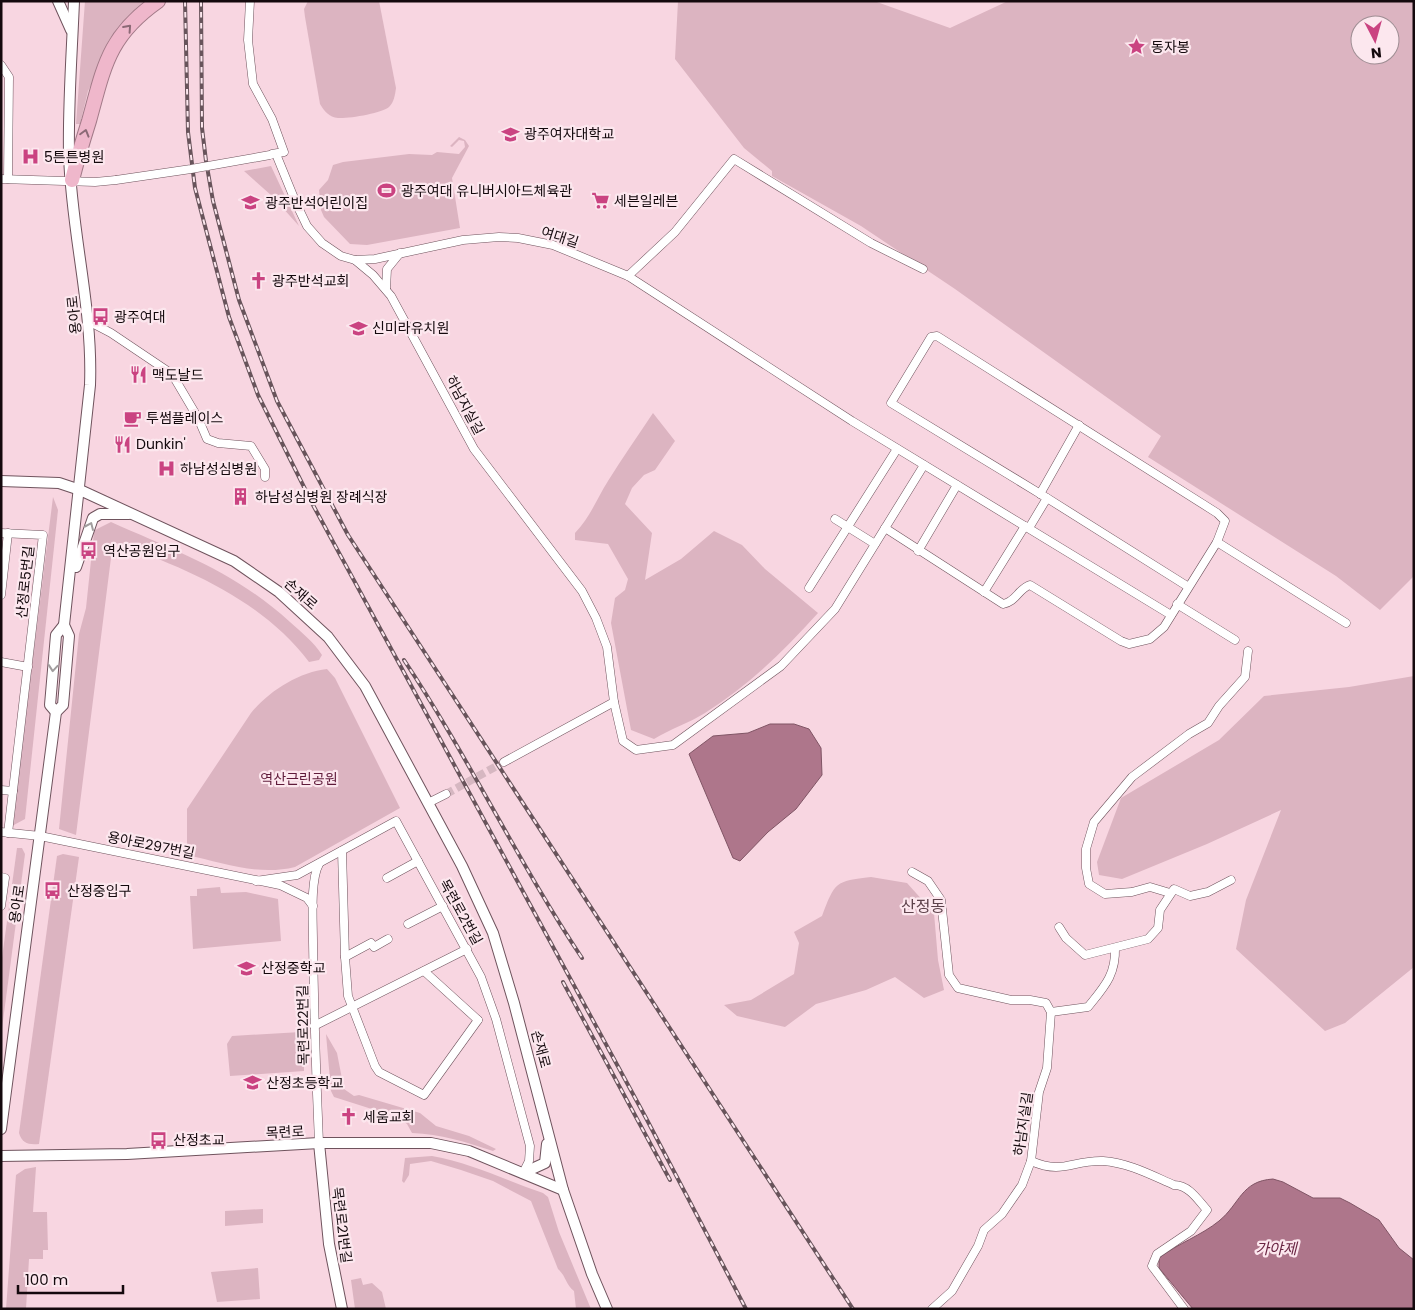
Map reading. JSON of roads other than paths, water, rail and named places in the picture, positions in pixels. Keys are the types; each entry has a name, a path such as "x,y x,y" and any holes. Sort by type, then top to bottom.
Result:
{"highway":[{"path":"72,180 98,82 106,61 124,32 158,1"}],"main road":[{"path":"58,1 73,36"},
{"name":"용아로","path":"1,1129 56,712 63,705 69,636 64,625 90,385 90,322 69,154 74,1"},
{"name":"손재로","path":"1,481 59,483 80,490 234,561 279,592 328,637 365,686 475,892 498,946 563,1190 592,1274 607,1309"},
{"path":"69,589 93,518 100,514 132,514"},
{"path":"523,1173 540,1167 545,1162 547,1156 547,1128"},
{"name":"목련로","path":"1,1156 126,1154 319,1144 431,1143 469,1151 563,1190"},
{"name":"목련로21번길","path":"319,1144 330,1244 342,1309"}],"street":[{"path":"250,1 248,40 253,84 272,119 276,154 307,226 332,250 355,260"},
{"path":"3,66 9,77 5,179 95,182 191,170 276,154"},
{"path":"628,276 675,232 734,159 871,243 923,269"},
{"name":"여대길","path":"355,260 463,240 499,237 518,238 553,245 628,276 852,421 1171,615"},
{"path":"386,289 387,269 400,253"},
{"name":"하남지실길","path":"355,260 386,289 450,400 474,449 582,591 596,618 607,647 614,702 623,741 636,750 673,745 781,666 834,610 924,465"},
{"path":"90,322 111,333 169,371 198,418 207,439 218,443 251,446 265,469 264,478"},
{"path":"885,528 1003,604 1010,603 1024,587 1030,585 1121,641 1129,644 1150,639 1164,627 1216,542 1225,521 1217,513 937,336 931,337 891,403 1188,586"},
{"path":"1040,494 1079,425"},
{"path":"809,588 897,449"},
{"path":"918,551 957,485"},
{"path":"984,592 1047,498"},
{"path":"835,519 875,544"},
{"name":"산정로5번길","path":"1,596 4,533 43,535 28,667"},
{"path":"1216,542 1346,623"},
{"path":"1177,604 1235,640"},
{"path":"1170,893 1150,886 1132,892 1105,894 1089,884 1086,868 1086,849 1094,822 1132,777 1189,734 1208,723 1219,706 1245,677 1248,651"},
{"path":"1,662 28,667 13,791 5,832"},
{"path":"504,762 614,702"},
{"path":"1,790 13,791"},
{"path":"428,803 446,794"},
{"name":"목련로2번길","path":"342,851 396,821 481,977 496,1019 530,1146 529,1161 523,1173"},
{"name":"용아로297번길","path":"5,832 40,836 183,863 256,881 280,884 298,892"},
{"path":"313,906 293,885 299,874 342,851 348,996 379,1072 424,1095 478,1020"},
{"path":"386,878 418,861"},
{"name":"목련로22번길","path":"319,864 315,874 313,906 314,1026 319,1144"},
{"path":"256,881 308,872 315,883 309,894 298,892"},
{"path":"912,872 928,881 941,900 949,975 958,988 1011,1000 1030,1000 1046,1003 1051,1012 1088,1007 1104,988 1116,965 1116,948"},
{"path":"1,878 5,878 1,906"},
{"path":"1059,927 1066,938 1085,955 1116,948 1148,939 1158,928 1160,910 1174,889 1190,896 1208,892 1231,880"},
{"path":"408,924 443,906"},
{"path":"345,957 371,943 374,947 388,940"},
{"path":"314,1026 353,1008 466,948"},
{"path":"424,971 478,1020 496,1019"},
{"name":"하남지실길","path":"932,1309 952,1291 978,1246 984,1230 1002,1214 1022,1185 1031,1161 1039,1092 1047,1068 1051,1012"},
{"path":"1031,1161 1047,1168 1093,1161 1121,1164 1174,1185 1182,1185 1192,1194 1207,1210 1191,1231 1157,1254 1152,1266 1184,1309"}],"water":[{"path":"770,724 794,724 809,729 821,748 822,775 796,809 768,832 740,861 733,858 689,754 713,736 748,733"},
{"name":"가야제","path":"1273,1179 1283,1182 1313,1198 1340,1198 1379,1220 1399,1248 1414,1260 1414,1309 1193,1309 1159,1268 1159,1258 1219,1221 1242,1194 1254,1184"}],"tunnel":[{"path":"446,794 504,762"}],"railway":[{"path":"185,1 188,132 195,188 229,317 258,395 313,505 646,1118 746,1309"},
{"path":"201,1 202,128 213,201 239,300 277,401 348,535 853,1309"},
{"path":"404,660 450,734 536,884 582,958"},
{"path":"563,982 670,1180"}],"place":[{"name":"동자봉","path":"1137,47"},
{"name":"광주여자대학교","path":"510,134"},
{"name":"5튼튼병원","path":"30,157"},
{"name":"광주여대 유니버시아드체육관","path":"387,191"},
{"name":"세븐일레븐","path":"600,201"},
{"name":"광주반석어린이집","path":"251,203"},
{"name":"광주반석교회","path":"258,281"},
{"name":"광주여대","path":"100,317"},
{"name":"신미라유치원","path":"358,328"},
{"name":"맥도날드","path":"138,375"},
{"name":"투썸플레이스","path":"132,418"},
{"name":"Dunkin'","path":"122,444"},
{"name":"하남성심병원","path":"166,469"},
{"name":"하남성심병원 장례식장","path":"241,497"},
{"name":"역산공원입구","path":"89,551"},
{"name":"산정중입구","path":"53,891"},
{"name":"산정중학교","path":"247,968"},
{"name":"산정초등학교","path":"252,1083"},
{"name":"세움교회","path":"349,1117"},
{"name":"산정초교","path":"159,1140"}],"district":[{"name":"산정동","path":"923,906"}],"park label":[{"name":"역산근린공원","path":"299,779"}]}
